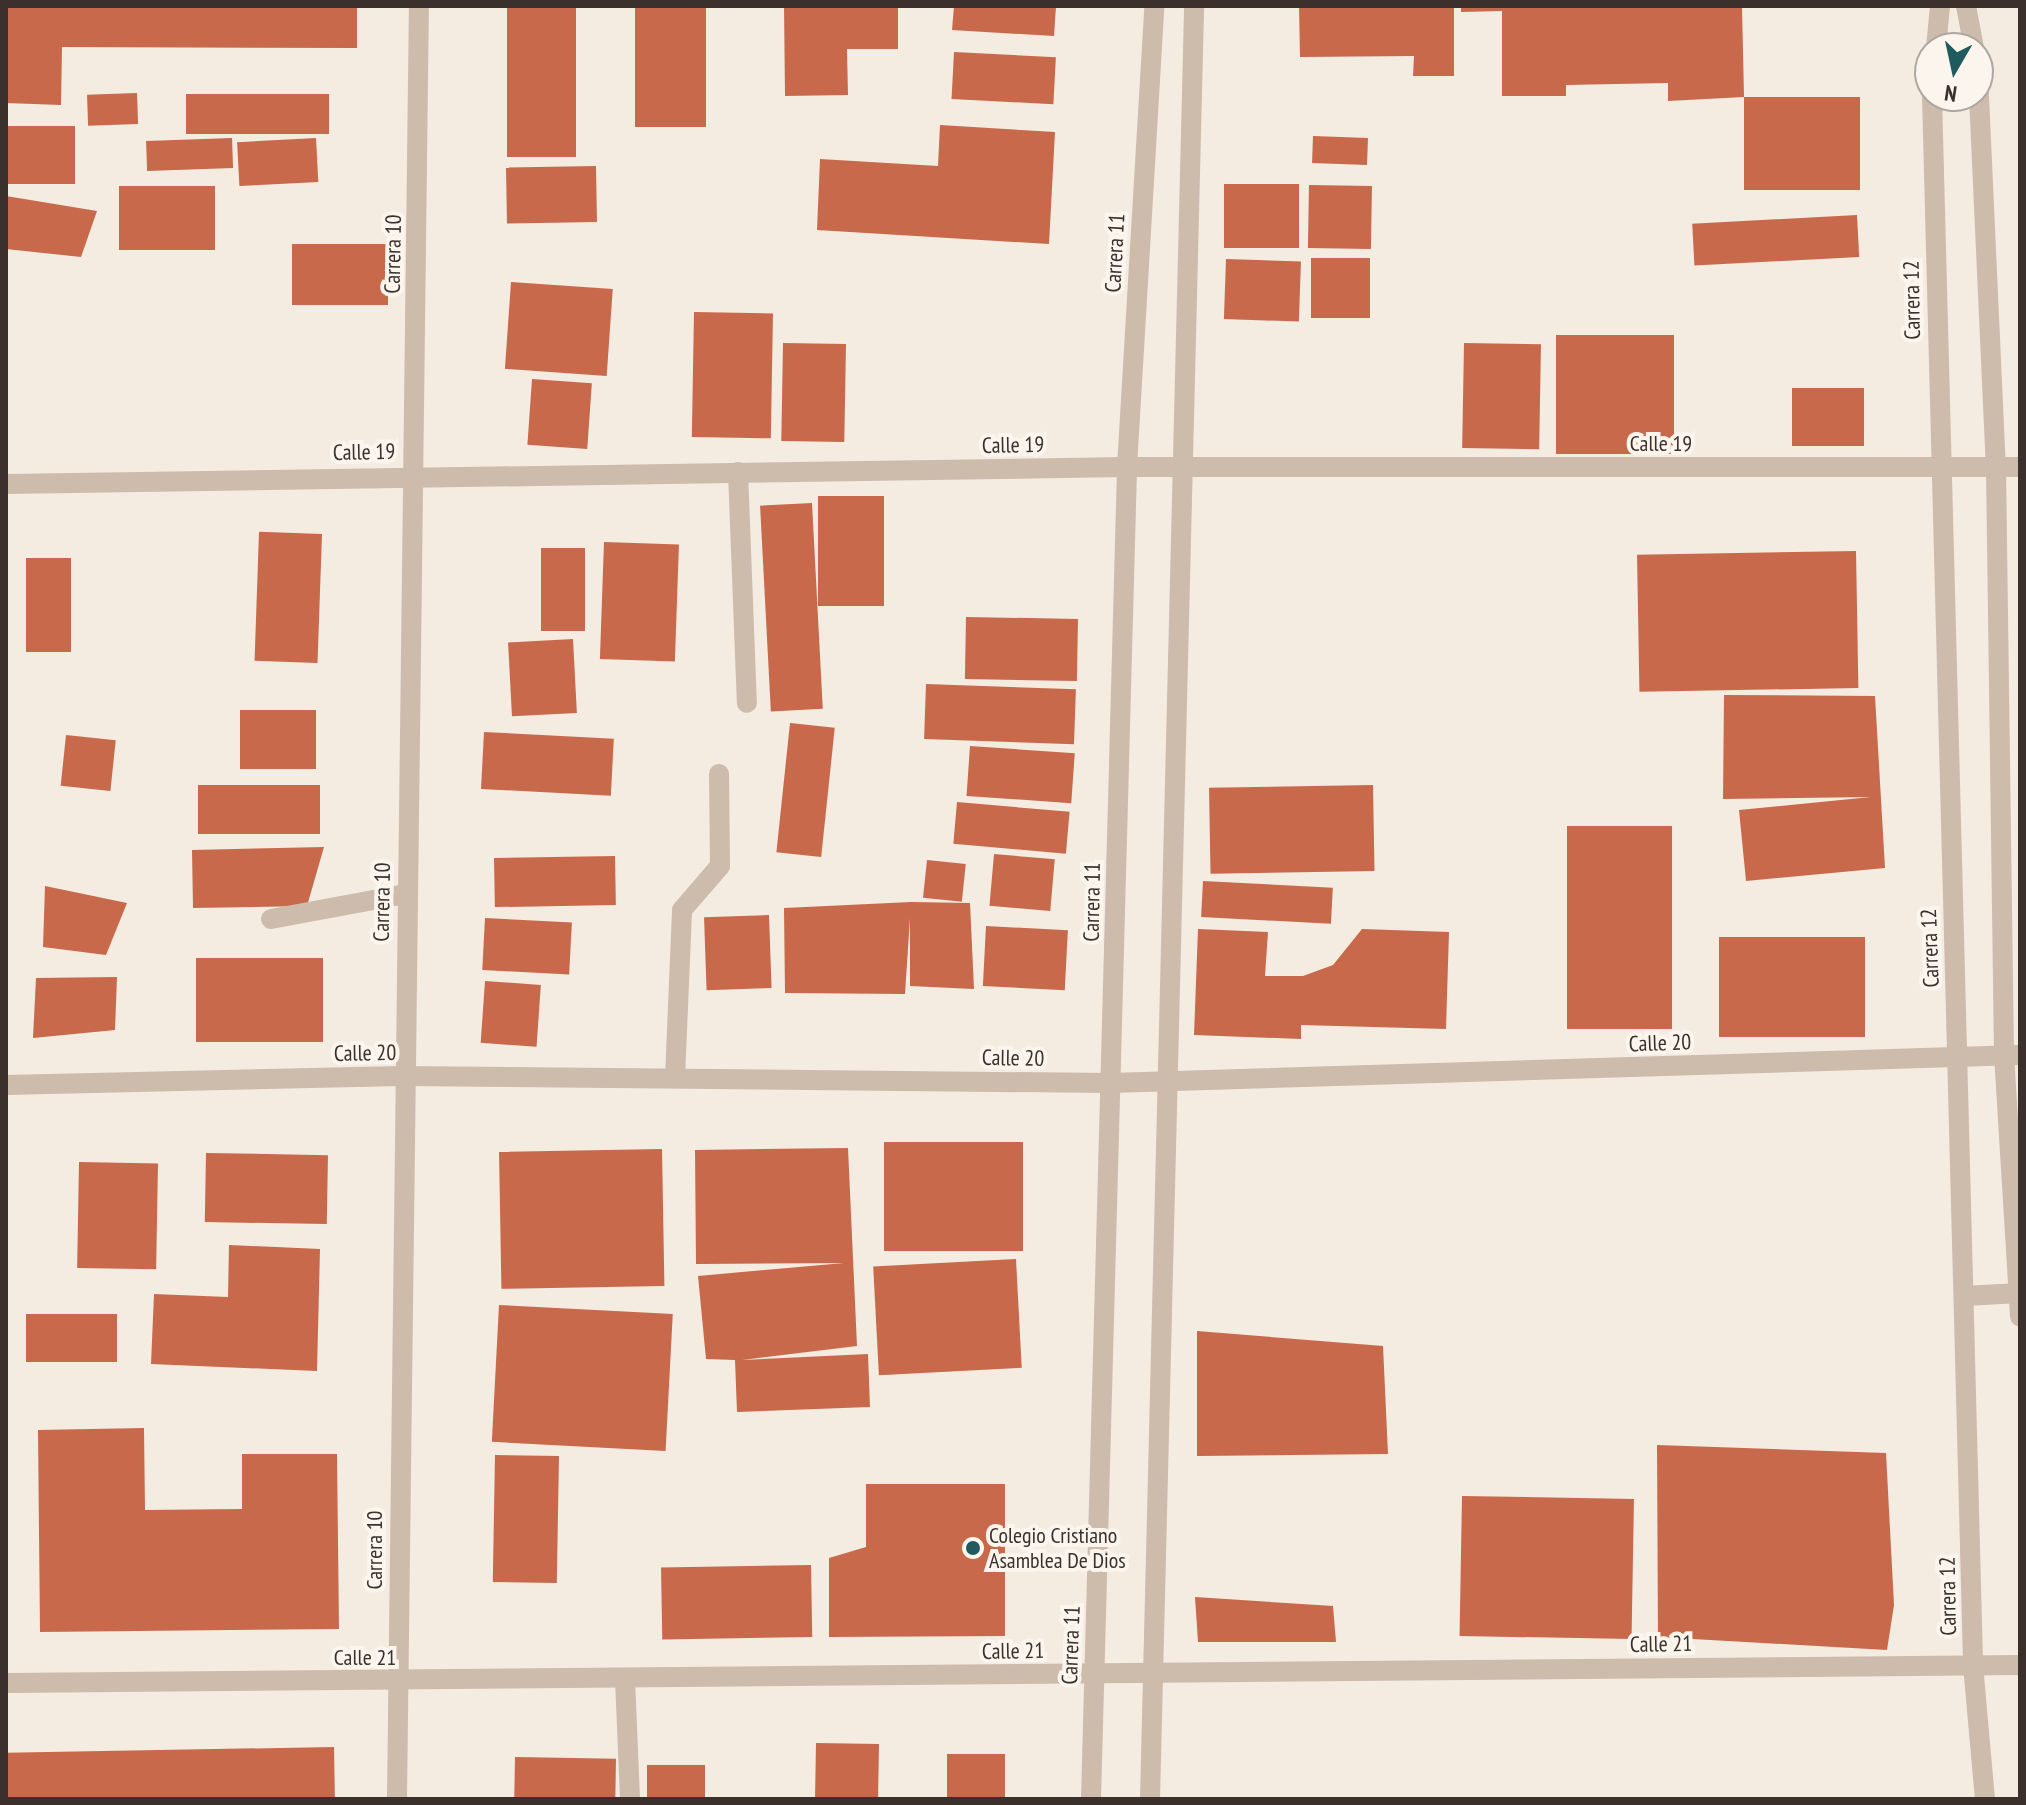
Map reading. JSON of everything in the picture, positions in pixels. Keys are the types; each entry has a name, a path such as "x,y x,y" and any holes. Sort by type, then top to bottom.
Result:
{"street":[{"name":"Carrera 10","path":"397,1799 402,1076 415,475 419,6"},
{"name":"Carrera 11","path":"1091,1799 1127,467 1154,6"},
{"path":"1150,1799 1194,6"},
{"path":"1938,32 1940,6"},
{"path":"1966,6 1971,32"},
{"name":"Carrera 12","path":"1932,112 1939,468 1973,1665 1985,1799"},
{"path":"1980,112 1996,467 2020,1317"},
{"name":"Calle 19","path":"6,484 415,475 1127,467 2020,467"},
{"path":"738,472 747,703"},
{"path":"675,1078 682,910 720,866 719,774"},
{"path":"271,919 406,894"},
{"name":"Calle 20","path":"6,1085 402,1076 1111,1083 1958,1059 2012,1054"},
{"path":"1964,1296 2019,1293"},
{"name":"Calle 21","path":"6,1683 397,1682 2020,1665"},
{"path":"625,1679 630,1799"}],"building":[{"path":"6,6 357,6 357,48 62,47 61,105 6,103"},
{"path":"507,6 576,6 576,157 507,157"},
{"path":"635,6 706,6 706,127 635,127"},
{"path":"784,6 898,6 898,49 847,49 848,95 785,96"},
{"path":"954,6 1056,6 1054,36 952,30"},
{"path":"1299,6 1454,6 1454,76 1413,76 1414,56 1300,57"},
{"path":"1461,6 1742,6 1744,97 1668,101 1668,83 1566,85 1566,96 1502,96 1502,11 1461,12"},
{"path":"954,52 1056,57 1053,104 952,99"},
{"path":"137,93 138,124 88,126 87,95"},
{"path":"186,94 329,94 329,134 186,134"},
{"path":"1744,97 1860,97 1860,190 1744,190"},
{"path":"940,125 1055,132 1049,244 817,230 820,159 938,166"},
{"path":"6,126 75,126 75,184 6,184"},
{"path":"1313,136 1368,138 1367,165 1312,163"},
{"path":"232,138 233,168 147,171 146,141"},
{"path":"316,138 318,182 239,186 237,142"},
{"path":"596,166 597,222 507,224 506,168"},
{"path":"1224,184 1299,184 1299,248 1224,248"},
{"path":"1309,185 1372,186 1371,249 1308,248"},
{"path":"119,186 215,186 215,250 119,250"},
{"path":"6,196 97,211 81,257 6,249"},
{"path":"1857,215 1859,257 1694,266 1692,224"},
{"path":"292,244 388,244 388,305 292,305"},
{"path":"1311,258 1370,258 1370,318 1311,318"},
{"path":"1226,259 1301,262 1299,322 1224,319"},
{"path":"511,282 613,289 607,376 505,369"},
{"path":"694,312 773,313 771,438 692,437"},
{"path":"1556,335 1674,335 1674,454 1556,454"},
{"path":"783,343 846,344 844,442 781,441"},
{"path":"1464,343 1541,344 1539,449 1462,448"},
{"path":"532,379 592,383 587,449 527,445"},
{"path":"1792,388 1864,388 1864,446 1792,446"},
{"path":"818,496 884,496 884,606 818,606"},
{"path":"812,503 823,709 771,711 760,506"},
{"path":"259,532 322,534 317,663 255,661"},
{"path":"604,542 679,545 675,662 600,659"},
{"path":"541,548 585,548 585,631 541,631"},
{"path":"1856,551 1858,688 1639,692 1637,555"},
{"path":"26,558 71,558 71,652 26,652"},
{"path":"966,617 1078,619 1077,681 965,679"},
{"path":"573,639 577,713 512,716 508,642"},
{"path":"926,684 1076,689 1074,744 924,739"},
{"path":"1724,695 1875,696 1885,868 1746,881 1739,810 1871,797 1723,799"},
{"path":"240,710 316,710 316,769 240,769"},
{"path":"790,723 835,728 821,857 776,852"},
{"path":"484,732 614,739 611,796 481,789"},
{"path":"66,735 116,740 110,791 61,786"},
{"path":"970,746 1075,753 1071,803 967,796"},
{"path":"198,785 320,785 320,834 198,834"},
{"path":"1373,785 1375,871 1211,874 1209,788"},
{"path":"957,802 1070,812 1066,854 953,844"},
{"path":"1567,826 1672,826 1672,1029 1567,1029"},
{"path":"324,847 307,906 193,908 192,850"},
{"path":"994,854 1055,859 1050,911 989,906"},
{"path":"615,856 616,905 495,907 494,858"},
{"path":"927,860 966,864 962,902 923,898"},
{"path":"1203,881 1333,888 1331,924 1201,917"},
{"path":"45,886 127,903 106,955 43,947"},
{"path":"911,902 970,903 974,989 910,986 910,918 905,994 785,993 784,908"},
{"path":"769,915 772,988 707,990 704,917"},
{"path":"485,918 572,923 569,974 482,970"},
{"path":"986,926 1068,930 1065,990 983,986"},
{"path":"1198,929 1268,932 1265,976 1303,976 1333,965 1362,929 1449,932 1446,1029 1301,1025 1301,1039 1194,1035"},
{"path":"1719,937 1865,937 1865,1037 1719,1037"},
{"path":"196,958 323,958 323,1042 196,1042"},
{"path":"117,977 115,1030 33,1038 36,978"},
{"path":"485,981 541,985 537,1047 481,1043"},
{"path":"884,1142 1023,1142 1023,1251 884,1251"},
{"path":"848,1148 857,1346 742,1360 868,1354 870,1407 737,1412 735,1360 706,1359 698,1276 844,1263 696,1264 695,1150"},
{"path":"662,1149 664,1286 501,1289 499,1152"},
{"path":"206,1153 328,1155 327,1224 205,1222"},
{"path":"79,1162 158,1163 156,1269 77,1268"},
{"path":"229,1245 320,1249 317,1371 151,1364 154,1294 228,1297"},
{"path":"1016,1259 1022,1368 879,1375 873,1266"},
{"path":"499,1305 673,1314 666,1451 492,1442"},
{"path":"26,1314 117,1314 117,1362 26,1362"},
{"path":"1197,1331 1383,1346 1388,1454 1197,1456"},
{"path":"144,1428 145,1510 242,1509 242,1454 337,1454 339,1629 40,1632 38,1430"},
{"path":"1657,1445 1886,1453 1894,1605 1887,1650 1658,1637"},
{"path":"495,1455 559,1456 557,1583 493,1582"},
{"path":"866,1484 1005,1484 1005,1636 829,1637 829,1558 866,1547"},
{"path":"1462,1496 1634,1499 1632,1639 1460,1636"},
{"path":"811,1565 812,1637 662,1640 661,1568"},
{"path":"1195,1597 1333,1606 1336,1642 1198,1642"},
{"path":"816,1743 879,1744 878,1799 815,1799"},
{"path":"334,1747 335,1799 7,1799 6,1753"},
{"path":"947,1754 1005,1754 1005,1799 947,1799"},
{"path":"515,1757 616,1759 615,1799 514,1799"},
{"path":"647,1765 705,1765 705,1799 647,1799"}],"place":[{"name":"Colegio Cristiano Asamblea De Dios","path":"973,1548"}]}
